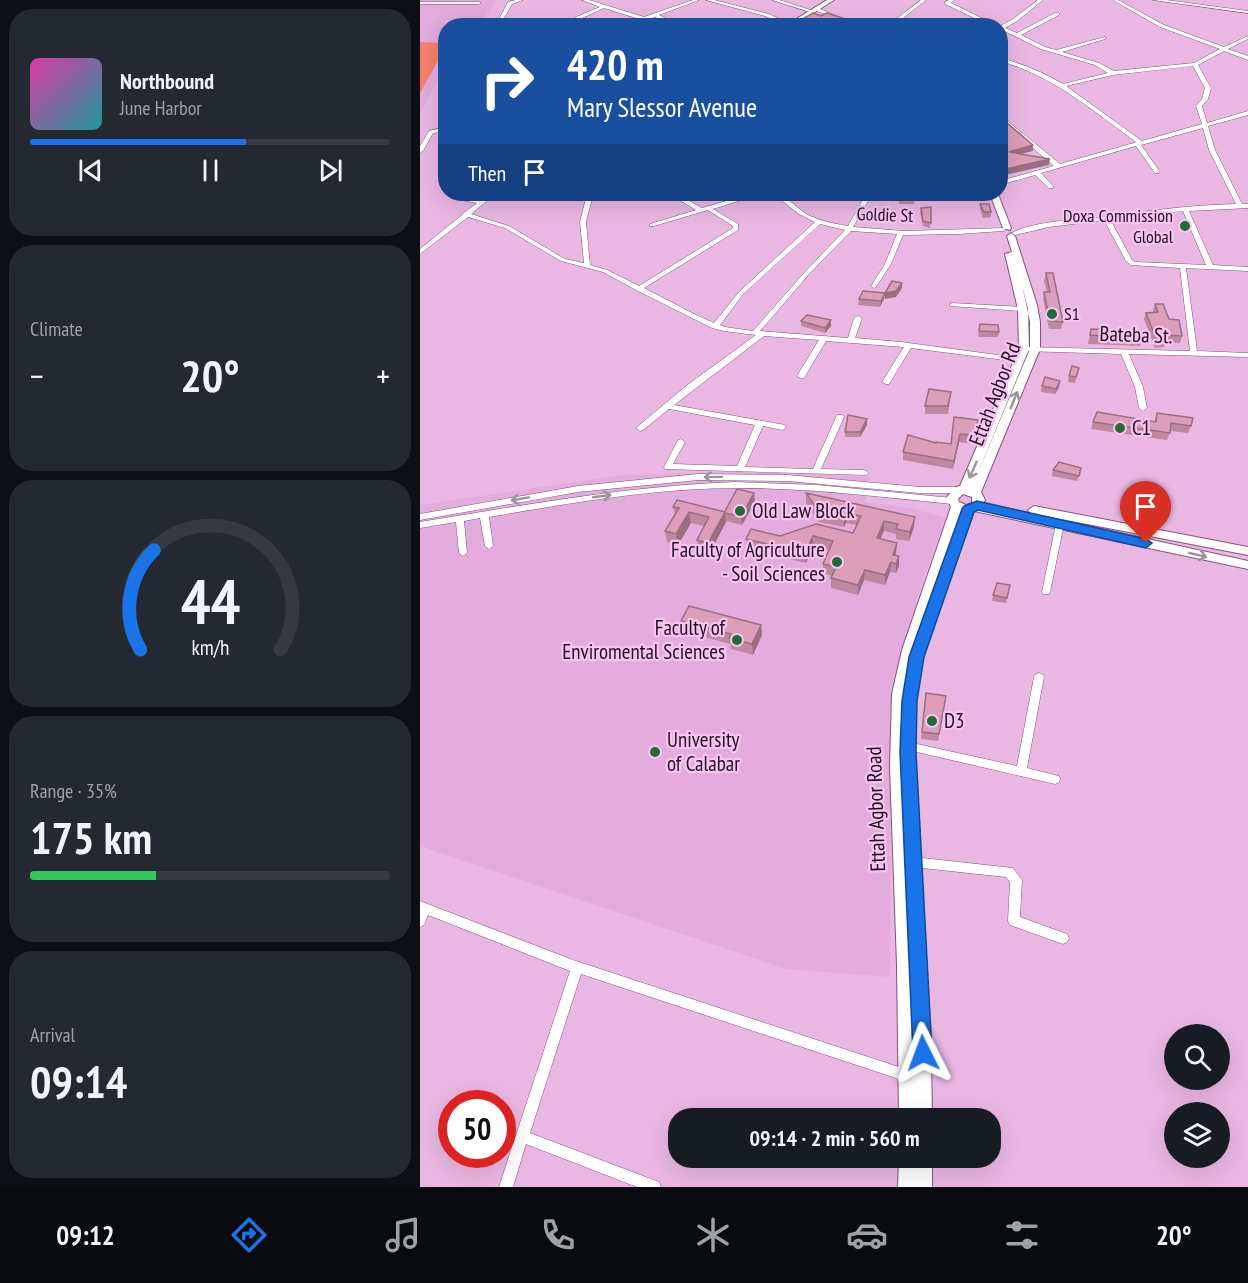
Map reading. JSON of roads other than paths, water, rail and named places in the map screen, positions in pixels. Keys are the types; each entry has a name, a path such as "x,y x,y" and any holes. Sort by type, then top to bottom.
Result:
{"main road":[{"path":"800,18 831,0"},
{"path":"997,201 1008,232"},
{"name":"Ettah Agbor Rd","path":"967,499 1024,349 1023,309 1008,232"},
{"name":"Ettah Agbor Rd","path":"967,499 1035,349 1035,322 1032,305 1008,232"},
{"path":"967,499 1060,524 1248,566"},
{"path":"967,499 1248,551"},
{"name":"Ettah Agbor Road","path":"923,1108 923,1053 908,746 909,701 916,657 967,499"},
{"name":"Ettah Agbor Road","path":"908,1108 897,767 898,694 908,650 967,499"},
{"path":"907,1187 908,1168"},
{"path":"923,1168 923,1187"}],"street":[{"path":"502,18 510,3 521,0"},
{"path":"584,0 641,18"},
{"path":"647,18 697,0"},
{"path":"708,0 773,18"},
{"path":"774,0 841,18"},
{"path":"901,18 924,0"},
{"path":"952,0 947,3 980,18"},
{"path":"1008,23 1041,0"},
{"path":"1115,0 1162,26 1248,58"},
{"path":"1155,0 1247,11 1244,0"},
{"path":"420,3 479,3"},
{"path":"578,18 605,6"},
{"path":"1018,35 1057,14"},
{"path":"655,15 661,18"},
{"path":"1008,31 1056,52 1097,64 1113,73"},
{"path":"1061,86 1113,73 1195,64 1248,37"},
{"path":"1056,52 1103,38"},
{"path":"1008,61 1026,66 1061,86 1138,143 1157,172"},
{"path":"1195,64 1208,88 1199,110 1212,150 1240,206"},
{"path":"1008,181 1248,113"},
{"path":"1008,124 1058,166"},
{"path":"420,151 431,132 438,130"},
{"path":"1036,172 1051,187"},
{"path":"476,201 482,202"},
{"path":"587,265 583,218 588,201"},
{"path":"638,288 736,229 736,225 687,201"},
{"path":"652,225 732,201"},
{"name":"Goldie St","path":"785,201 800,213 818,222 850,228 901,232 1008,232"},
{"path":"639,428 759,334 807,273 850,228 865,201"},
{"path":"420,252 482,202"},
{"path":"1008,232 1185,209 1248,206"},
{"path":"1185,209 1211,268"},
{"path":"465,214 507,227 563,260 605,271 716,326 759,334 909,345 1020,360"},
{"path":"1106,218 1131,262 1183,267 1248,269"},
{"path":"716,326 741,293 818,222"},
{"path":"874,286 888,264 901,232"},
{"path":"1183,267 1194,354"},
{"path":"952,305 1023,309"},
{"path":"850,340 858,318"},
{"path":"801,376 824,338"},
{"path":"886,382 909,345"},
{"name":"Bateba St.","path":"1024,349 1248,355"},
{"path":"1124,352 1139,387 1143,408"},
{"path":"668,406 782,427"},
{"path":"816,471 840,417"},
{"path":"740,468 760,423"},
{"path":"681,442 668,467 864,472"},
{"path":"420,517 578,489 698,477 770,477 920,490 967,499"},
{"path":"420,525 630,493 735,485 821,488 967,499"},
{"path":"484,514 489,546"},
{"path":"460,518 463,553"},
{"path":"1046,592 1060,524"},
{"path":"1021,771 1039,677"},
{"path":"908,746 1055,778"},
{"path":"913,862 1010,872 1016,880 1014,921 1063,938"},
{"path":"420,921 422,907 577,968 908,1076"},
{"path":"506,1187 577,968"},
{"path":"522,1136 654,1187"}],"place":[{"name":"Doxa Commission Global","path":"1185,226"},
{"name":"S1","path":"1052,314"},
{"name":"C1","path":"1120,428"},
{"name":"Old Law Block","path":"740,511"},
{"name":"Faculty of Agriculture - Soil Sciences","path":"837,562"},
{"name":"Faculty of Enviromental Sciences","path":"737,640"},
{"name":"D3","path":"932,721"},
{"name":"University of Calabar","path":"655,752"}]}
